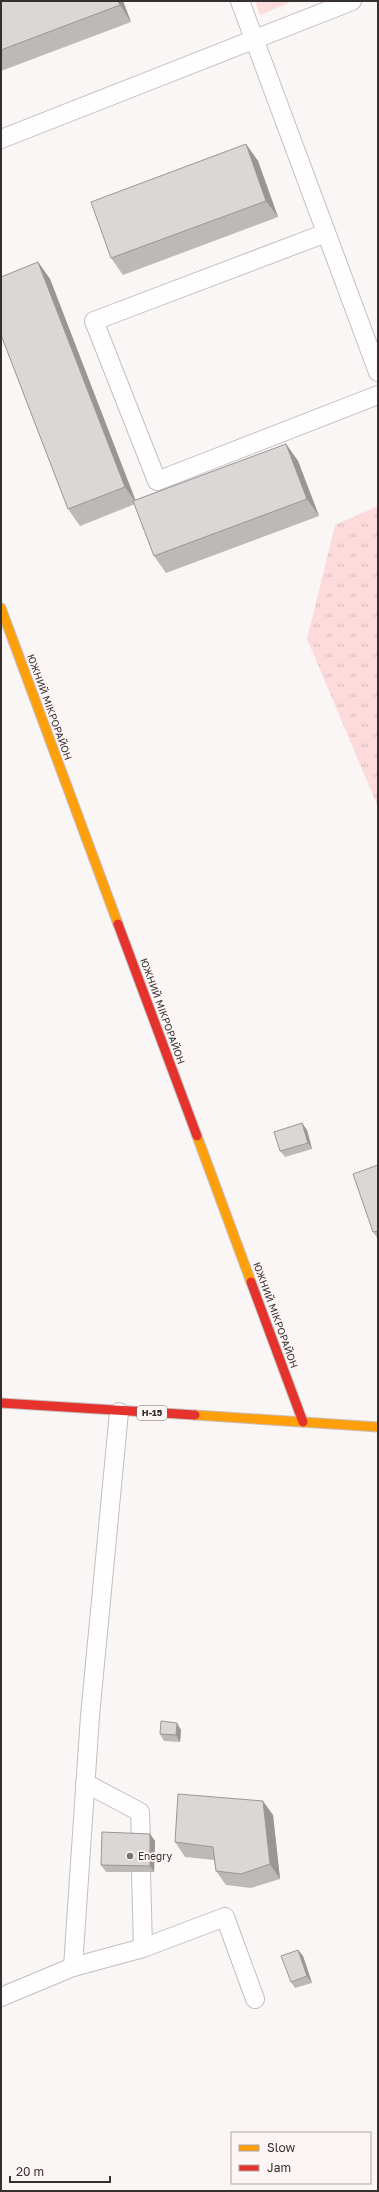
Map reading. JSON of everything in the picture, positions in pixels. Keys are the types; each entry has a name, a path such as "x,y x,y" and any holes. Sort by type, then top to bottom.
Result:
{"street":[{"name":"ЮЖНИЙ МІКРОРАЙОН","path":"1,608 303,1422"},
{"name":"Н-15","path":"1,1403 119,1412 378,1427"}],"lane":[{"path":"240,1 378,372"},
{"path":"1,139 352,1"},
{"path":"326,233 94,321 157,481 378,396"},
{"path":"73,1967 85,1783 119,1412"},
{"path":"85,1783 140,1812 141,1840"},
{"path":"141,1872 142,1948"},
{"path":"1,1997 73,1967 142,1948 225,1917 255,1999"}],"green space":[{"path":"255,1 293,1 260,15"},
{"path":"378,506 378,807 307,639 335,525"}],"building":[{"path":"1,1 118,1 120,5 1,50"},
{"path":"246,144 266,201 111,258 91,202"},
{"path":"38,262 125,487 68,509 1,335 1,277"},
{"path":"286,444 307,499 154,556 133,501"},
{"path":"302,1123 308,1143 280,1151 274,1132"},
{"path":"378,1165 378,1231 373,1232 353,1174"},
{"path":"161,1721 177,1723 176,1735 160,1734"},
{"path":"178,1794 263,1801 270,1864 241,1874 216,1871 213,1847 175,1842"},
{"name":"Enegry","path":"102,1832 150,1834 150,1866 101,1865"},
{"path":"298,1950 307,1976 291,1982 281,1956"}],"traffic: slow":[{"path":"1,608 118,924"},
{"path":"197,1136 251,1282"},
{"path":"195,1415 378,1427"}],"traffic: jam":[{"path":"118,924 197,1136"},
{"path":"251,1282 303,1422"},
{"path":"1,1403 195,1415"}],"place":[{"name":"Enegry","path":"130,1856"}]}
